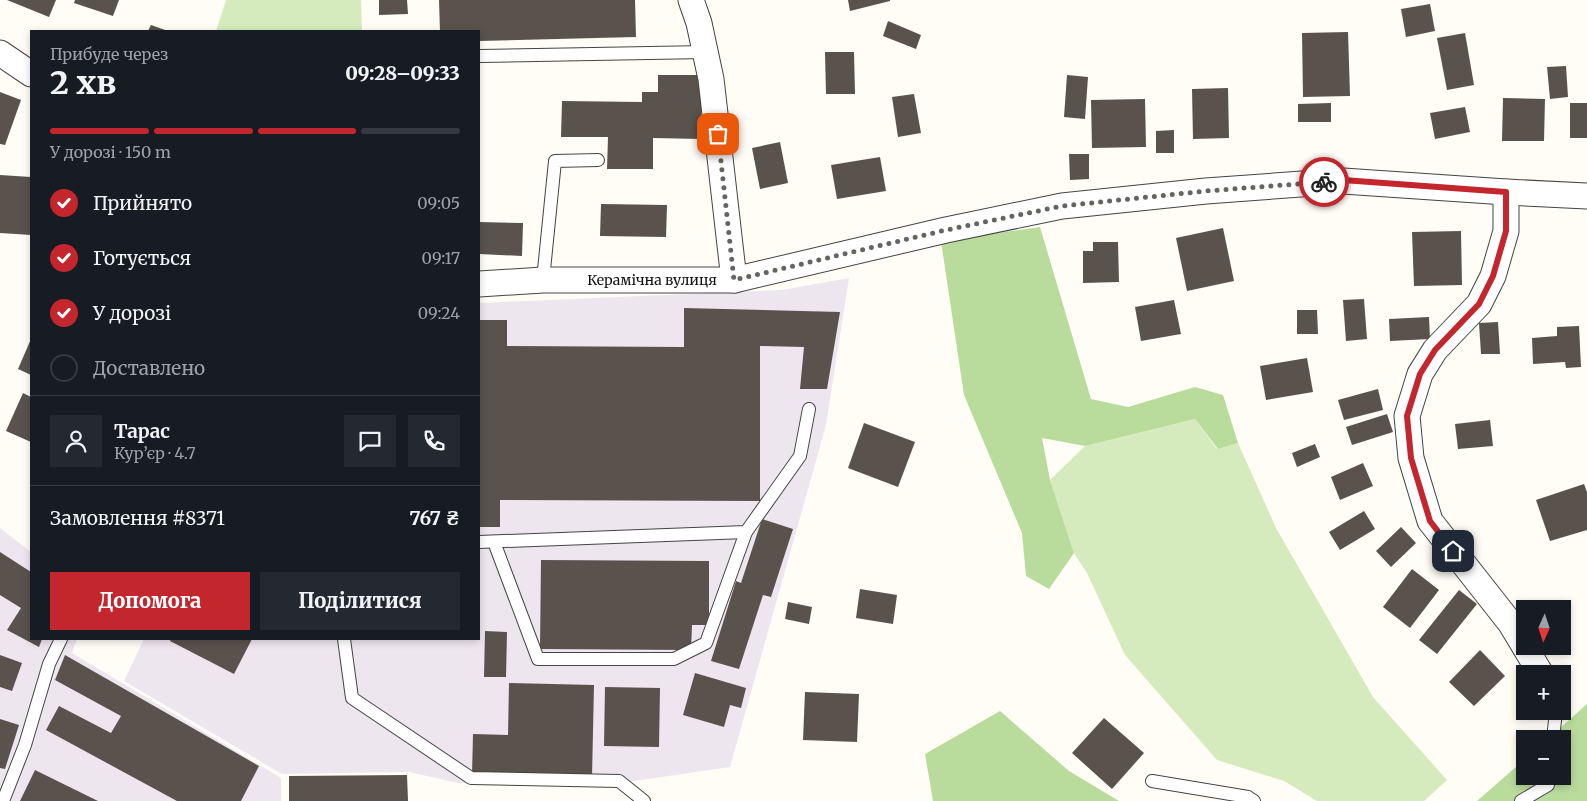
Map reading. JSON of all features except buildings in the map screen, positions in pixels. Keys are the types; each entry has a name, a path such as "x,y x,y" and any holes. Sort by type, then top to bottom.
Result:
{"street":[{"path":"690,0 699,23 711,79 734,280"},
{"path":"0,53 30,73"},
{"name":"Керамічна вулиця","path":"480,284 543,280 734,280 946,230 1062,206 1206,191 1343,180 1587,196"},
{"path":"1506,192 1506,231 1493,276 1479,304 1435,350 1420,374 1407,416 1411,458 1430,521 1512,624 1536,665"}],"lane":[{"path":"480,56 706,52"},
{"path":"543,280 555,161 598,160"},
{"path":"494,542 538,658 674,659 706,643 746,532 800,456 809,409"},
{"path":"480,542 746,532"},
{"path":"3,801 25,745 50,664 61,640"},
{"path":"344,640 352,698 471,778 619,781 644,801"},
{"path":"1152,781 1248,796 1254,801"},
{"path":"1521,801 1548,785"}],"shaded area":[{"path":"849,278 826,425 730,767 607,785 458,783 409,772 282,774 124,681 144,640 480,640 480,303 782,290"},
{"path":"0,528 30,551 30,640 77,640 72,653 281,778 281,801 0,801"}],"green space":[{"path":"226,0 361,0 362,30 216,30"},
{"path":"1040,227 1091,399 1128,407 1195,387 1223,395 1238,443 1218,449 1195,419 1085,446 1042,438 1050,480 1074,553 1049,589 1026,576 1022,533 964,395 941,241"},
{"path":"1195,419 1217,449 1238,443 1276,528 1373,697 1447,780 1424,801 1317,801 1284,781 1217,760 1125,655 1087,573 1074,553 1050,480 1085,446"},
{"path":"1587,704 1587,801 1477,801 1516,767 1516,785 1571,785 1571,730 1558,730"},
{"path":"1000,711 1069,771 1119,801 933,801 925,754"}],"way so far":[{"path":"718,134 734,280 946,230 1062,206 1206,191 1324,182"}],"route":[{"path":"1324,182 1343,180 1506,192 1506,231 1493,276 1479,304 1435,350 1420,374 1407,416 1411,458 1430,521 1453,551"}]}
